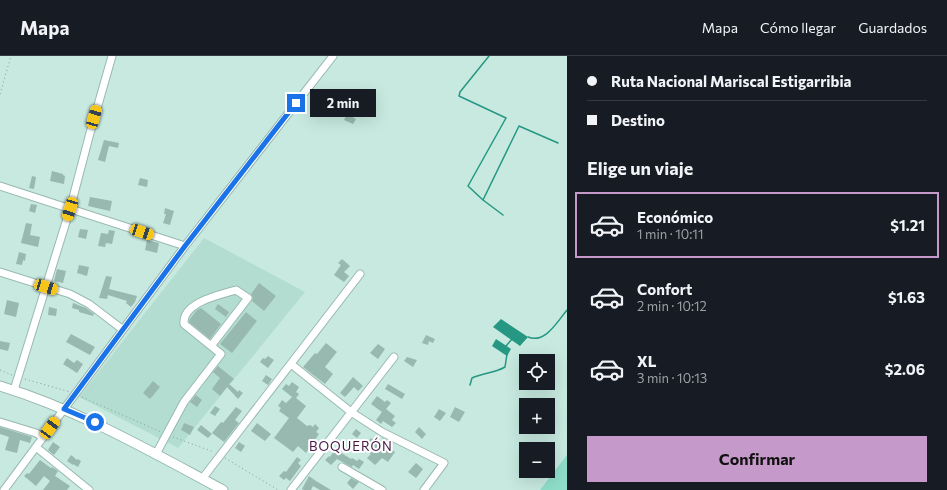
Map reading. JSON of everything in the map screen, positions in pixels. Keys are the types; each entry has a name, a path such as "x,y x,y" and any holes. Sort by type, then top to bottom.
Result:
{"main road":[{"path":"0,386 14,390 95,422 223,490"}],"street":[{"path":"14,390 70,209 112,56"},
{"path":"4,490 122,329 333,56"},
{"path":"0,186 185,246"},
{"path":"0,272 70,294 89,304 122,329"},
{"path":"202,479 360,274"},
{"path":"156,454 184,402 221,354 211,346 184,324 184,318 189,309 207,298 236,290 248,298 211,346"},
{"path":"291,490 394,357"},
{"path":"291,364 352,412 382,432 444,463 424,490"},
{"path":"0,422 36,433 43,437"},
{"path":"36,447 89,490"},
{"path":"342,467 382,490"}],"path":[{"path":"0,94 11,56"},
{"path":"0,370 74,394 167,435"}],"shaded area":[{"path":"204,238 305,292 178,448 79,397"},
{"path":"501,319 528,337 520,346 493,327"},
{"path":"496,339 511,349 507,356 492,346"},
{"path":"567,455 567,490 540,490 549,478 555,478 555,471"}],"building":[{"path":"347,114 356,119 353,124 344,120"},
{"path":"104,140 119,143 118,148 109,146 105,162 98,160"},
{"path":"52,171 65,176 64,184 50,181"},
{"path":"32,176 36,177 34,189 29,188"},
{"path":"140,178 148,180 147,187 138,185"},
{"path":"90,197 112,201 110,211 88,206"},
{"path":"31,204 37,205 35,213 29,211"},
{"path":"165,208 174,211 170,225 163,223 166,214 164,214"},
{"path":"26,223 32,224 30,235 40,237 38,247 21,243"},
{"path":"80,229 88,230 86,239 78,237"},
{"path":"109,230 115,231 112,244 106,243 105,247 98,246 101,233 108,234"},
{"path":"147,240 159,243 157,253 145,250"},
{"path":"19,252 26,254 25,261 23,260 22,265 16,264"},
{"path":"342,259 350,266 344,272 349,276 344,282 334,275 341,265 338,263"},
{"path":"79,265 89,267 87,276 77,273"},
{"path":"57,269 66,271 63,283 54,281"},
{"path":"106,276 112,277 109,289 137,296 131,307 126,303 127,301 108,295 107,299 99,298"},
{"path":"259,283 276,296 264,311 252,301 253,298 251,294"},
{"path":"7,300 19,303 16,317 4,314"},
{"path":"73,303 86,308 94,314 93,316 79,312 79,310 72,308"},
{"path":"218,304 229,312 226,317 215,309"},
{"path":"49,307 57,309 56,316 48,315"},
{"path":"201,308 221,324 210,339 189,322 197,310"},
{"path":"246,312 257,321 232,353 220,344"},
{"path":"71,334 95,347 90,355 66,342"},
{"path":"426,335 435,339 433,343 429,341 428,345 422,343"},
{"path":"0,341 10,343 8,351 0,349"},
{"path":"326,343 337,352 325,367 333,374 325,384 303,367"},
{"path":"378,344 385,349 378,359 370,353"},
{"path":"268,356 274,360 268,368 260,362 263,358 265,359"},
{"path":"407,357 417,360 413,367 404,361"},
{"path":"67,358 74,363 77,360 83,364 77,373 63,364"},
{"path":"218,366 234,379 229,384 238,392 239,390 243,393 238,399 227,387 220,396 212,389 220,378 213,372"},
{"path":"266,375 272,379 268,385 262,381"},
{"path":"353,377 363,386 358,391 354,387 345,397 340,393"},
{"path":"153,381 160,387 150,399 143,393"},
{"path":"292,382 299,387 296,392 299,394 296,398 306,406 297,418 307,426 310,425 313,427 315,424 319,428 316,432 319,434 306,453 298,446 293,452 274,438 289,418 279,411 281,408 278,406 282,400 286,403 292,397 282,389 286,384 289,386"},
{"path":"388,384 405,394 402,399 385,389"},
{"path":"196,395 202,400 197,407 190,402"},
{"path":"377,396 385,402 387,400 391,403 386,409 395,416 392,420 396,423 392,427 383,421 381,424 376,420 382,412 371,404"},
{"path":"215,406 220,409 215,416 210,413"},
{"path":"236,407 242,411 235,420 239,423 224,442 212,433 221,422 223,423"},
{"path":"455,407 465,412 459,422 450,417"},
{"path":"439,409 446,413 440,421 434,417"},
{"path":"184,423 194,427 190,435 181,430"},
{"path":"257,423 271,434 265,441 251,431"},
{"path":"201,425 212,434 208,438 197,430"},
{"path":"0,427 32,437 30,443 20,440 17,453 5,450 9,437 0,434"},
{"path":"419,427 426,434 422,439 415,432"},
{"path":"356,429 361,433 357,438 352,434"},
{"path":"371,438 379,444 383,438 391,444 388,447 395,452 388,462 382,458 375,465 367,458 371,454 363,449"},
{"path":"53,442 60,447 54,455 48,450"},
{"path":"239,442 245,446 241,452 235,448"},
{"path":"335,449 351,459 352,458 357,461 359,459 364,462 359,469 337,459 331,465 325,460 329,456 330,457"},
{"path":"71,455 77,460 78,459 81,461 78,467 67,461"},
{"path":"297,457 301,460 298,463 301,466 290,481 286,478 284,480 279,476 284,471 286,472"},
{"path":"40,460 58,471 55,476 70,486 67,490 43,490 50,481 44,476 36,486 24,476 27,473 29,474"},
{"path":"416,463 423,469 416,478 408,472"},
{"path":"309,476 331,490 320,490 313,486 311,490 302,489"},
{"path":"351,478 359,482 353,489 347,483"}],"waterway":[{"path":"489,56 460,92 459,96 506,118 468,186 483,200 503,215"},
{"path":"483,200 519,126 558,143"},
{"path":"528,337 534,338 545,335 555,326 567,310"},
{"path":"506,346 512,339"},
{"path":"470,385 472,378 497,371 505,367 507,354"}],"district":[{"name":"BOQUERÓN","path":"351,446"}],"route":[{"path":"95,422 64,409 122,329 296,103"}]}
